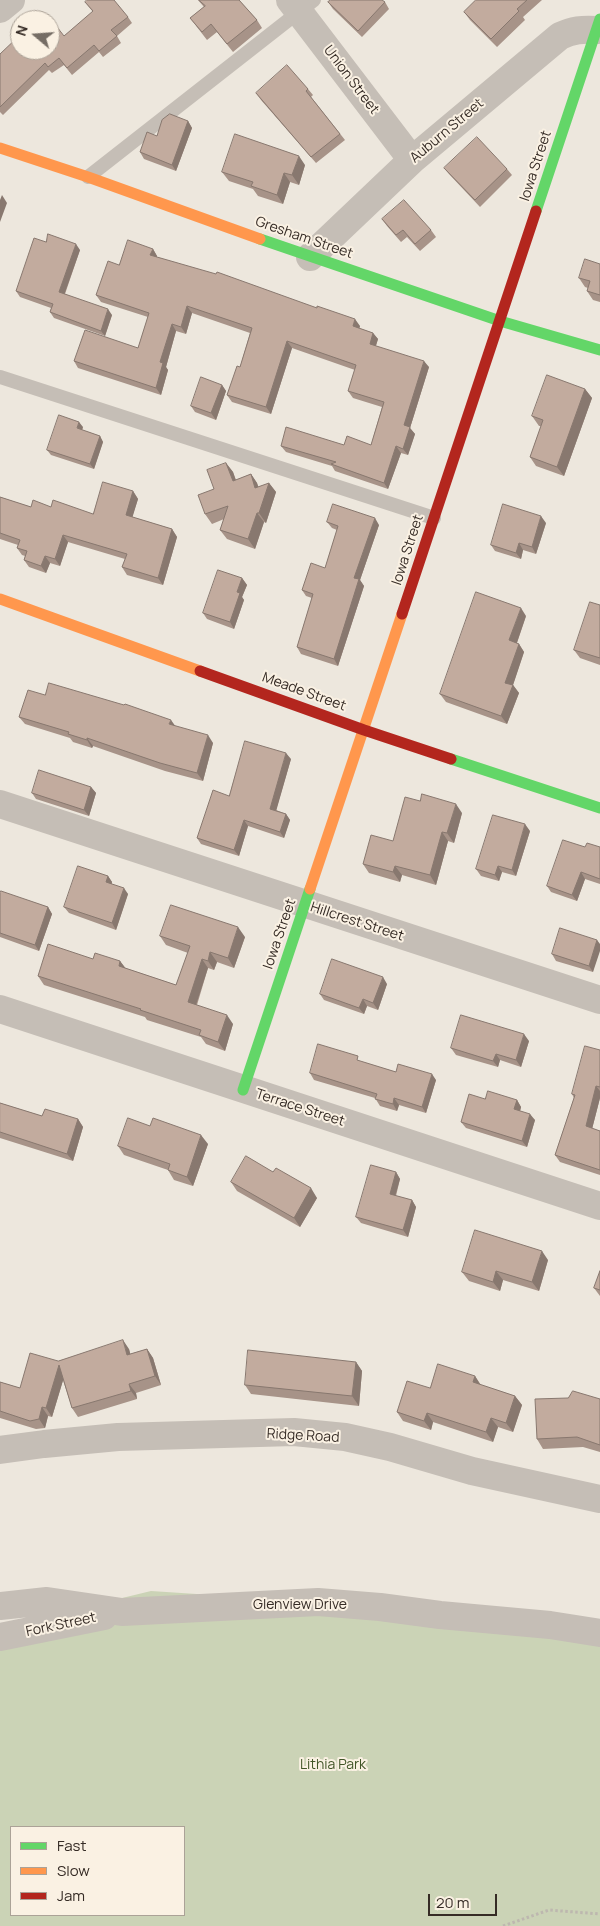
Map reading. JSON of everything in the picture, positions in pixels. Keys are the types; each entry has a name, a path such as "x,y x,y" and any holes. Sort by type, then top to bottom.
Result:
{"street":[{"path":"0,9 11,0"},
{"name":"Union Street","path":"301,4 412,160"},
{"name":"Auburn Street","path":"310,257 412,160 560,36 571,31 598,25"},
{"name":"Iowa Street","path":"244,1090 598,25"},
{"name":"Gresham Street","path":"0,148 88,177 310,257 500,322 600,350"},
{"name":"Meade Street","path":"0,599 364,730 600,808"},
{"name":"Hillcrest Street","path":"0,804 600,1000"},
{"name":"Terrace Street","path":"0,1009 600,1206"},
{"name":"Ridge Road","path":"0,1450 118,1437 294,1432 345,1437 472,1471 600,1499"},
{"name":"Glenview Drive","path":"0,1606 47,1601 122,1612 318,1602 380,1606 440,1615 550,1625 600,1634"},
{"name":"Fork Street","path":"0,1637 122,1612"}],"lane":[{"path":"88,177 301,4"},
{"path":"0,378 434,518"}],"path":[{"path":"503,1926 548,1910 600,1914"}],"green space":[{"name":"Lithia Park","path":"151,1591 318,1602 600,1633 600,1926 0,1926 0,1625 48,1616"}],"building":[{"path":"87,0 114,0 128,17 111,30 117,36 99,51 94,45 67,68 60,59 60,31 64,36 93,11 85,2"},
{"path":"199,0 239,0 257,20 227,44 211,24 202,32 190,18 205,6"},
{"path":"331,0 382,0 385,2 358,31 328,2"},
{"path":"476,0 527,0 517,9 519,11 491,39 464,12"},
{"path":"10,44 10,60 57,60 48,67 45,63 0,107 0,54"},
{"path":"287,65 308,89 306,91 340,134 311,157 256,93"},
{"path":"170,114 188,121 172,165 140,152 147,132 157,136 162,120"},
{"path":"235,134 299,156 292,175 284,173 277,195 251,186 253,182 222,172"},
{"path":"477,137 507,169 475,200 444,168"},
{"path":"404,200 431,230 415,244 403,230 396,235 382,219"},
{"path":"48,234 76,244 59,292 108,309 101,331 50,312 53,304 16,291 34,238 46,242"},
{"path":"128,240 153,249 150,255 216,274 217,272 317,308 317,306 355,319 353,326 373,333 370,344 424,361 404,425 410,427 403,449 396,446 384,483 331,464 336,462 281,446 286,427 344,445 347,436 371,445 384,402 348,391 356,365 287,341 266,407 227,395 237,366 240,367 252,328 187,306 181,327 172,324 160,362 163,363 156,388 74,361 85,330 138,348 149,313 96,295 108,261 119,265"},
{"path":"585,259 600,264 600,295 587,291 590,281 579,278"},
{"path":"547,375 585,389 557,467 530,457 543,420 532,416"},
{"path":"201,377 222,385 211,413 191,406"},
{"path":"59,415 79,422 77,428 100,436 90,464 47,450"},
{"path":"226,463 233,481 251,474 255,488 269,483 248,539 220,530 228,506 205,514 198,495 214,489 207,470"},
{"path":"103,482 133,491 126,515 172,529 158,578 122,567 127,554 63,535 55,559 45,556 41,566 24,560 27,551 17,548 20,540 0,533 0,497 31,507 33,500 51,507 53,500 93,514"},
{"path":"333,504 375,518 354,578 359,579 334,659 297,647 313,594 302,590 311,563 325,568 338,526 327,522"},
{"path":"503,504 541,516 532,547 519,543 516,553 491,545"},
{"path":"218,570 242,578 237,592 240,593 230,622 203,613"},
{"path":"476,592 521,608 509,640 519,644 505,683 513,685 501,716 440,694"},
{"path":"590,602 600,605 600,658 574,650"},
{"path":"49,683 125,704 171,720 169,724 208,735 197,773 160,763 19,717 28,690 45,695"},
{"path":"245,741 286,753 270,809 286,814 280,832 244,820 234,850 197,838 213,790 229,796"},
{"path":"39,770 91,787 84,810 32,793"},
{"path":"422,794 456,804 447,833 442,832 430,875 395,866 393,872 363,864 371,835 393,841 405,797 420,801"},
{"path":"493,815 525,824 512,870 498,866 495,875 476,869"},
{"path":"563,840 585,847 587,843 600,847 600,879 581,872 572,895 547,886"},
{"path":"78,866 108,876 106,882 124,888 112,923 64,907"},
{"path":"1,891 48,907 35,945 0,933"},
{"path":"171,905 238,927 228,958 210,952 208,961 202,959 188,1002 227,1015 218,1042 199,1035 201,1030 38,976 48,944 93,959 95,953 120,961 119,966 176,985 190,946 160,936"},
{"path":"560,928 597,940 589,966 552,954"},
{"path":"332,959 383,977 373,1003 363,999 359,1008 320,994"},
{"path":"461,1015 524,1034 516,1060 496,1054 493,1061 451,1048"},
{"path":"318,1044 358,1056 357,1060 396,1072 398,1064 432,1074 422,1107 394,1098 393,1104 375,1099 377,1094 310,1073"},
{"path":"585,1046 600,1050 600,1087 596,1086 586,1126 600,1131 600,1170 555,1155 575,1095 572,1094"},
{"path":"488,1091 517,1100 514,1109 530,1114 522,1141 461,1122 469,1094 485,1099"},
{"path":"0,1103 42,1116 45,1109 78,1119 67,1154 0,1132"},
{"path":"128,1118 150,1126 153,1118 201,1135 187,1177 168,1170 170,1164 118,1146"},
{"path":"246,1156 273,1172 276,1168 311,1188 294,1218 231,1182"},
{"path":"371,1165 396,1172 390,1194 412,1200 403,1230 356,1217"},
{"path":"475,1230 542,1251 532,1282 496,1271 493,1282 462,1272"},
{"path":"600,1271 600,1290 594,1288"},
{"path":"123,1340 127,1355 147,1349 155,1376 129,1384 131,1391 72,1408 59,1365 46,1408 42,1407 39,1419 30,1421 0,1411 0,1382 20,1388 30,1353 58,1361"},
{"path":"248,1350 356,1362 352,1396 245,1385"},
{"path":"438,1364 475,1376 473,1382 515,1396 506,1423 491,1418 486,1432 427,1413 424,1421 397,1412 407,1381 430,1388"},
{"path":"573,1391 600,1399 600,1445 577,1437 537,1439 535,1399 568,1398"}],"traffic: fast":[{"path":"536,211 600,19"},
{"path":"260,239 500,321 600,350"},
{"path":"451,759 600,808"},
{"path":"243,1090 310,889"}],"traffic: slow":[{"path":"0,148 88,177 260,239"},
{"path":"0,599 200,671"},
{"path":"310,889 402,614"}],"traffic: jam":[{"path":"402,614 536,211"},
{"path":"200,671 451,759"}]}
